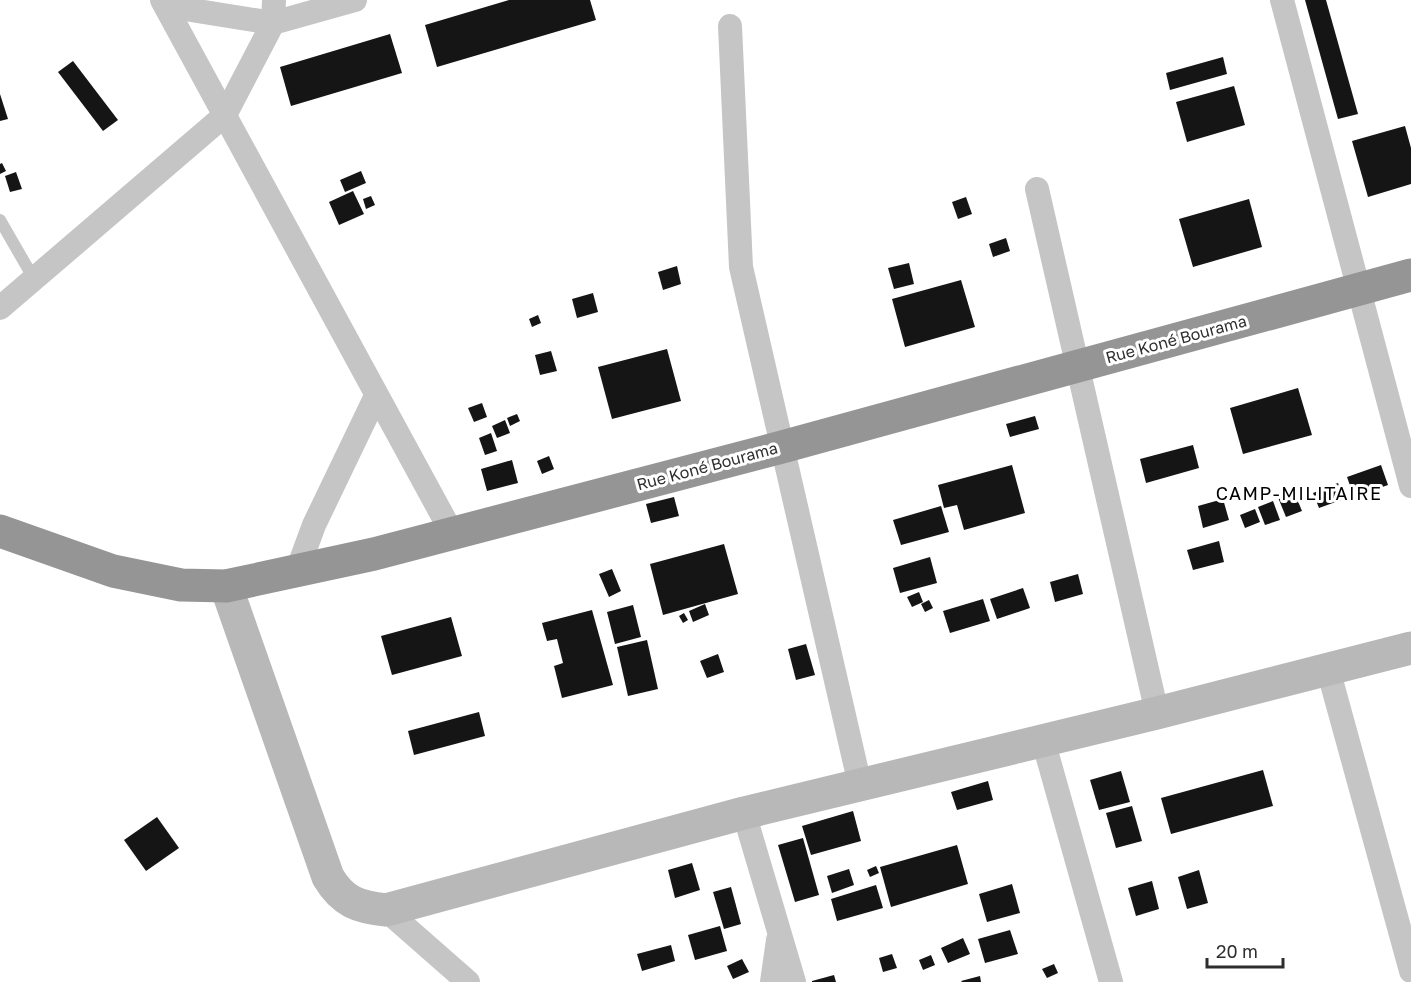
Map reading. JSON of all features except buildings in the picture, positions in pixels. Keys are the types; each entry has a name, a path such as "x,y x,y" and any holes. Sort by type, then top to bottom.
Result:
{"highway":[{"name":"Rue Koné Bourama","path":"0,531 112,572 181,585 226,586 374,554 782,447 1411,275"}],"street":[{"path":"164,3 273,12 355,0"},
{"path":"1282,0 1411,486"},
{"path":"164,3 452,533"},
{"path":"0,308 225,115 273,12"},
{"path":"730,26 741,267 860,785"},
{"path":"1037,189 1157,713"},
{"path":"297,571 314,525 376,396"},
{"path":"226,586 328,877 336,890 348,900 360,906 386,910 744,813 1157,713 1411,648"},
{"path":"1331,680 1411,971"},
{"path":"1043,740 1111,982"},
{"path":"744,813 794,982"},
{"path":"386,910 468,981"},
{"path":"772,982 779,930"}],"lane":[{"path":"0,220 34,279"}],"district":[{"name":"CAMP-MILITAIRE","path":"1299,494"}]}
